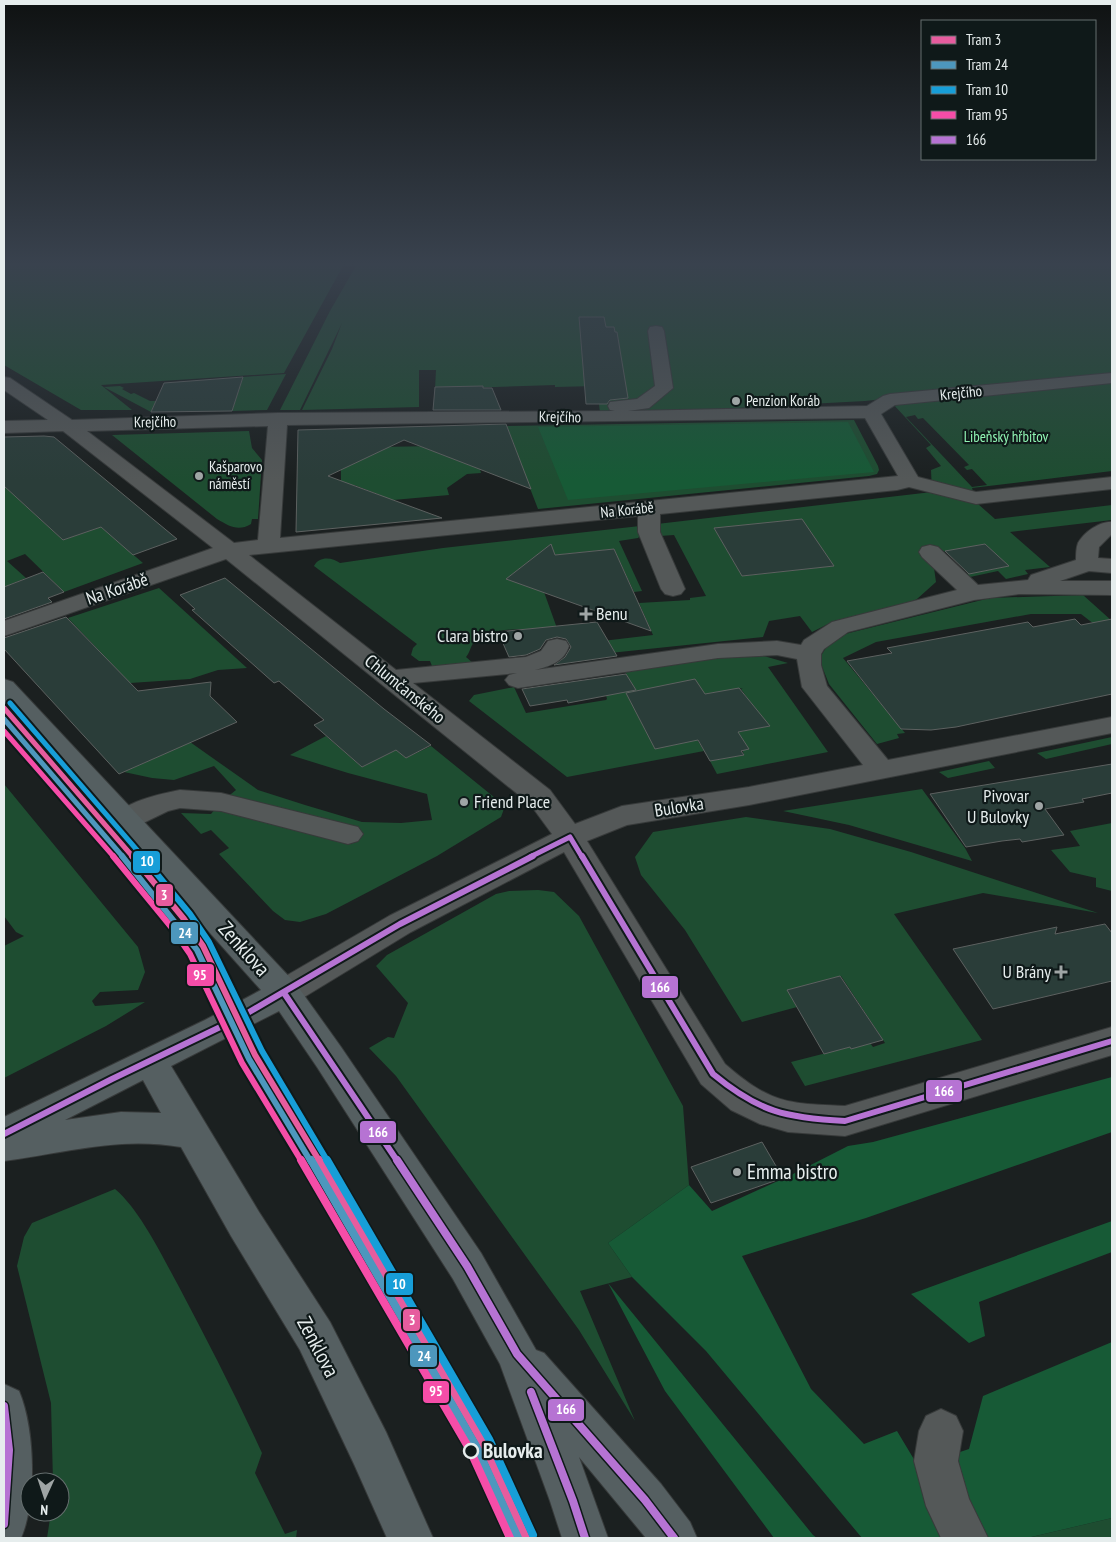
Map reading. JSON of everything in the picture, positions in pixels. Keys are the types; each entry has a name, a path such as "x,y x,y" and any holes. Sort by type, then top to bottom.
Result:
{"main road":[{"name":"Zenklova","path":"4,687 284,993 333,1063 467,1266 516,1354 573,1500 585,1538"},
{"path":"4,1134 284,993"},
{"name":"Zenklova","path":"159,1057 192,1133 314,1336 370,1448 410,1538"},
{"path":"4,1145 121,1126 192,1133"},
{"path":"516,1354 645,1500 674,1538"},
{"path":"4,1406 9,1478 4,1524"}],"street":[{"path":"541,416 642,404 664,388 657,336"},
{"name":"Krejčího","path":"4,427 278,419 593,417 871,412 890,400 1112,378"},
{"path":"4,382 66,424 229,550 268,544 278,419"},
{"path":"871,412 908,475 907,480 976,498 1112,483"},
{"name":"Na Korábě","path":"268,544 897,484 907,480"},
{"path":"649,508 649,532 673,589"},
{"path":"1087,564 1088,545 1106,528 1112,528"},
{"name":"Na Korábě","path":"4,629 229,550"},
{"name":"Chlumčanského","path":"229,550 540,797 570,838 713,1074 735,1095 763,1111 803,1120 844,1121 1112,1041"},
{"path":"930,552 973,594"},
{"path":"1019,587 1087,564 1112,566"},
{"path":"882,771 815,686 809,665 809,654 813,644 840,627 973,594 1019,587 1112,588"},
{"path":"391,678 529,664 550,657 556,652 557,646"},
{"path":"518,680 718,651 777,648 809,654"},
{"name":"Bulovka","path":"284,993 400,924 570,838 622,816 749,796 1112,724"},
{"path":"125,820 159,804 180,799 221,802 348,834"},
{"path":"941,1431 936,1461 948,1506 965,1538"}],"green space":[{"path":"4,336 304,336 284,373 101,385 132,410 81,410 4,365"},
{"path":"317,336 336,336 300,410 280,410"},
{"path":"337,336 1112,336 1112,374 865,401 607,415 600,413 599,404 596,404 596,386 555,387 555,385 435,389 436,370 419,370 419,407 302,410"},
{"path":"286,374 267,410 232,411 243,377"},
{"name":"Libeňský hřbitov","path":"1112,380 1112,471 972,488 978,504 995,519 1112,505 1112,520 1010,532 1050,567 1025,570 1028,574 1006,579 998,571 970,577 966,574 1008,566 985,544 925,555 934,568 936,582 917,599 905,605 834,621 812,632 800,616 769,621 763,637 581,656 577,644 653,635 639,603 690,600 690,598 706,596 674,535 660,536 657,524 932,492 931,470 941,466 926,448 931,445 892,403","holes":["915,415 918,419 923,418 969,465 964,467 967,470 972,469 987,485 972,487 906,417","715,529 833,566 742,576"]},
{"path":"120,386 131,394 134,393 150,401 156,401 151,412 104,387"},
{"path":"854,420 878,466 877,474 538,509 506,426"},
{"path":"848,422 874,472 568,500 538,427"},
{"path":"249,431 252,448 262,460 258,519 252,519 251,524 242,528 230,526 217,519 112,435"},
{"path":"438,446 478,461 481,473 467,474 447,488 449,495 382,501 380,495 354,485 341,486 341,465 378,447"},
{"path":"4,486 63,540 101,527 143,563 64,592 25,554 7,561 26,578 4,587"},
{"path":"640,526 640,536 638,538 619,541 642,591 634,592 614,549 534,557 507,579 544,592 558,631 515,629 492,632 473,643 466,657 474,664 438,667 432,666 430,661 419,661 411,655 413,648 417,644 314,566 319,560 326,558 340,563 443,548"},
{"path":"159,588 247,668 218,670 190,679 130,683 68,618"},
{"path":"1083,595 1112,621 1112,638 1081,614 1031,614 876,642 843,658 905,733 897,734 899,738 877,744 829,684 819,659 827,646 837,636 990,598"},
{"path":"740,655 764,656 788,663 768,667 828,752 717,774 710,761 744,755 735,727 739,732 769,726 767,726 741,689 743,688 712,693 714,697 664,685 704,751 567,777 469,701 474,695 514,687 526,713 606,700 606,695 635,689 624,670"},
{"path":"326,736 362,767 396,750 406,758 431,746 505,806 501,817 437,856 326,914 300,922 285,920 273,911 219,854 229,848 211,830 201,834 181,813 211,814 221,802 236,790 214,766 174,780 152,778 124,772 190,742 258,790 362,822 401,823 432,820 427,794 290,755"},
{"path":"1112,737 1112,744 1046,759 1037,753"},
{"path":"989,761 995,768 948,778 939,772"},
{"path":"4,784 138,947 145,972 138,990 100,992 92,1001 95,1006 145,1002 106,1026 4,1078 4,946 24,936 16,932 4,916"},
{"path":"922,789 965,848 972,861 849,825 783,811"},
{"path":"746,817 830,829 911,852 1098,913 983,893 894,914 982,1040 805,1086 791,1062 850,1047 851,1049 870,1043 873,1047 885,1043 841,976 788,990 797,1007 742,1022 685,930 641,875 635,857 653,832"},
{"path":"1112,823 1112,891 1096,887 1096,878 1070,872 1051,850 1080,846 1070,831"},
{"path":"538,890 554,892 579,916 683,1106 689,1185 608,1243 632,1277 580,1291 635,1421 579,1330 396,1076 369,1048 388,1037 394,1038 408,1003 376,966 387,955 496,894 509,891"},
{"path":"1112,1077 1112,1132 866,1218 742,1256 811,1389 864,1444 897,1431 918,1466 969,1449 983,1396 1112,1342 1112,1518 1027,1538 862,1538 706,1351 632,1277 608,1243 689,1185 712,1211 793,1174 848,1146 873,1142"},
{"path":"115,1189 124,1198 150,1234 232,1389 262,1453 255,1473 285,1534 297,1530 296,1538 47,1538 49,1522 70,1522 70,1472 53,1472 51,1403 17,1266 24,1237 32,1223"},
{"path":"1112,1221 1112,1252 979,1302 985,1336 969,1343 911,1294"},
{"path":"608,1283 817,1538 774,1538 665,1391"},
{"path":"1112,1518 1112,1538 1027,1538"}],"building":[{"path":"581,336 618,336 628,398 610,400 607,404 586,404"},
{"path":"243,377 232,411 151,412 164,383"},
{"path":"483,386 483,388 492,388 501,410 433,410 435,387"},
{"path":"506,424 531,489 404,440 328,476 442,518 296,532 298,430"},
{"path":"4,437 54,437 177,539 133,555 101,527 63,540 4,486"},
{"path":"802,519 834,566 742,576 714,528"},
{"path":"551,544 555,555 614,549 651,631 506,579"},
{"path":"985,544 1009,566 969,574 945,551"},
{"path":"43,572 64,592 48,598 52,602 4,619 4,587"},
{"path":"225,578 384,709 431,745 406,758 396,750 362,767 314,725 324,720 279,681 274,683 192,610 195,609 180,595"},
{"path":"66,617 138,691 211,682 210,696 237,722 119,774 4,649 4,638"},
{"path":"1075,619 1081,625 1112,619 1112,694 956,727 931,730 901,729 847,661 892,653 887,648 1028,622 1033,627"},
{"path":"597,622 617,656 554,665 565,657 571,647 566,639 557,637 546,640 540,649 526,655 509,657 498,632"},
{"path":"626,674 636,690 568,703 567,700 530,706 522,689"},
{"path":"695,679 705,694 739,688 770,726 738,732 749,749 741,751 744,755 710,761 698,740 655,749 626,693"},
{"path":"1112,764 1112,793 1082,799 1084,802 1045,809 1064,835 1022,842 1020,839 966,847 930,794"},
{"path":"1105,924 1112,933 1112,981 993,1009 953,949 1057,927 1055,934"},
{"path":"840,976 883,1040 824,1054 787,990"},
{"name":"Emma bistro","path":"762,1142 783,1178 711,1203 691,1167"}],"tram line":[{"name":"10","path":"10,703 119,828 190,914 209,942 262,1051 489,1439 533,1535"},
{"name":"3","path":"4,708 113,833 184,919 203,946 255,1055 295,1119 483,1443 526,1538"},
{"name":"24","path":"4,719 107,838 197,950 249,1059 289,1123 476,1446 518,1538"},
{"name":"95","path":"4,731 102,843 172,928 190,954 242,1063 282,1127 470,1450 510,1538"}],"transit line":[{"name":"166","path":"570,837 713,1074 729,1088 745,1098 774,1112 806,1119 845,1121 1112,1041"},
{"name":"166","path":"4,1134 112,1079 239,1018 400,924 570,837"},
{"name":"166","path":"284,993 329,1057 467,1266 517,1354 645,1500 674,1538"},
{"name":"166","path":"531,1392 573,1501 585,1538"},
{"name":"166","path":"4,1406 9,1450 4,1524"}],"place":[{"name":"Penzion Koráb","path":"736,401"},
{"name":"Kašparovo náměstí","path":"199,476"},
{"name":"Benu","path":"586,614"},
{"name":"Clara bistro","path":"518,636"},
{"name":"Friend Place","path":"464,802"},
{"name":"Pivovar U Bulovky","path":"1039,806"},
{"name":"U Brány","path":"1061,972"},
{"name":"Emma bistro","path":"737,1172"},
{"name":"Bulovka","path":"471,1451"}]}
